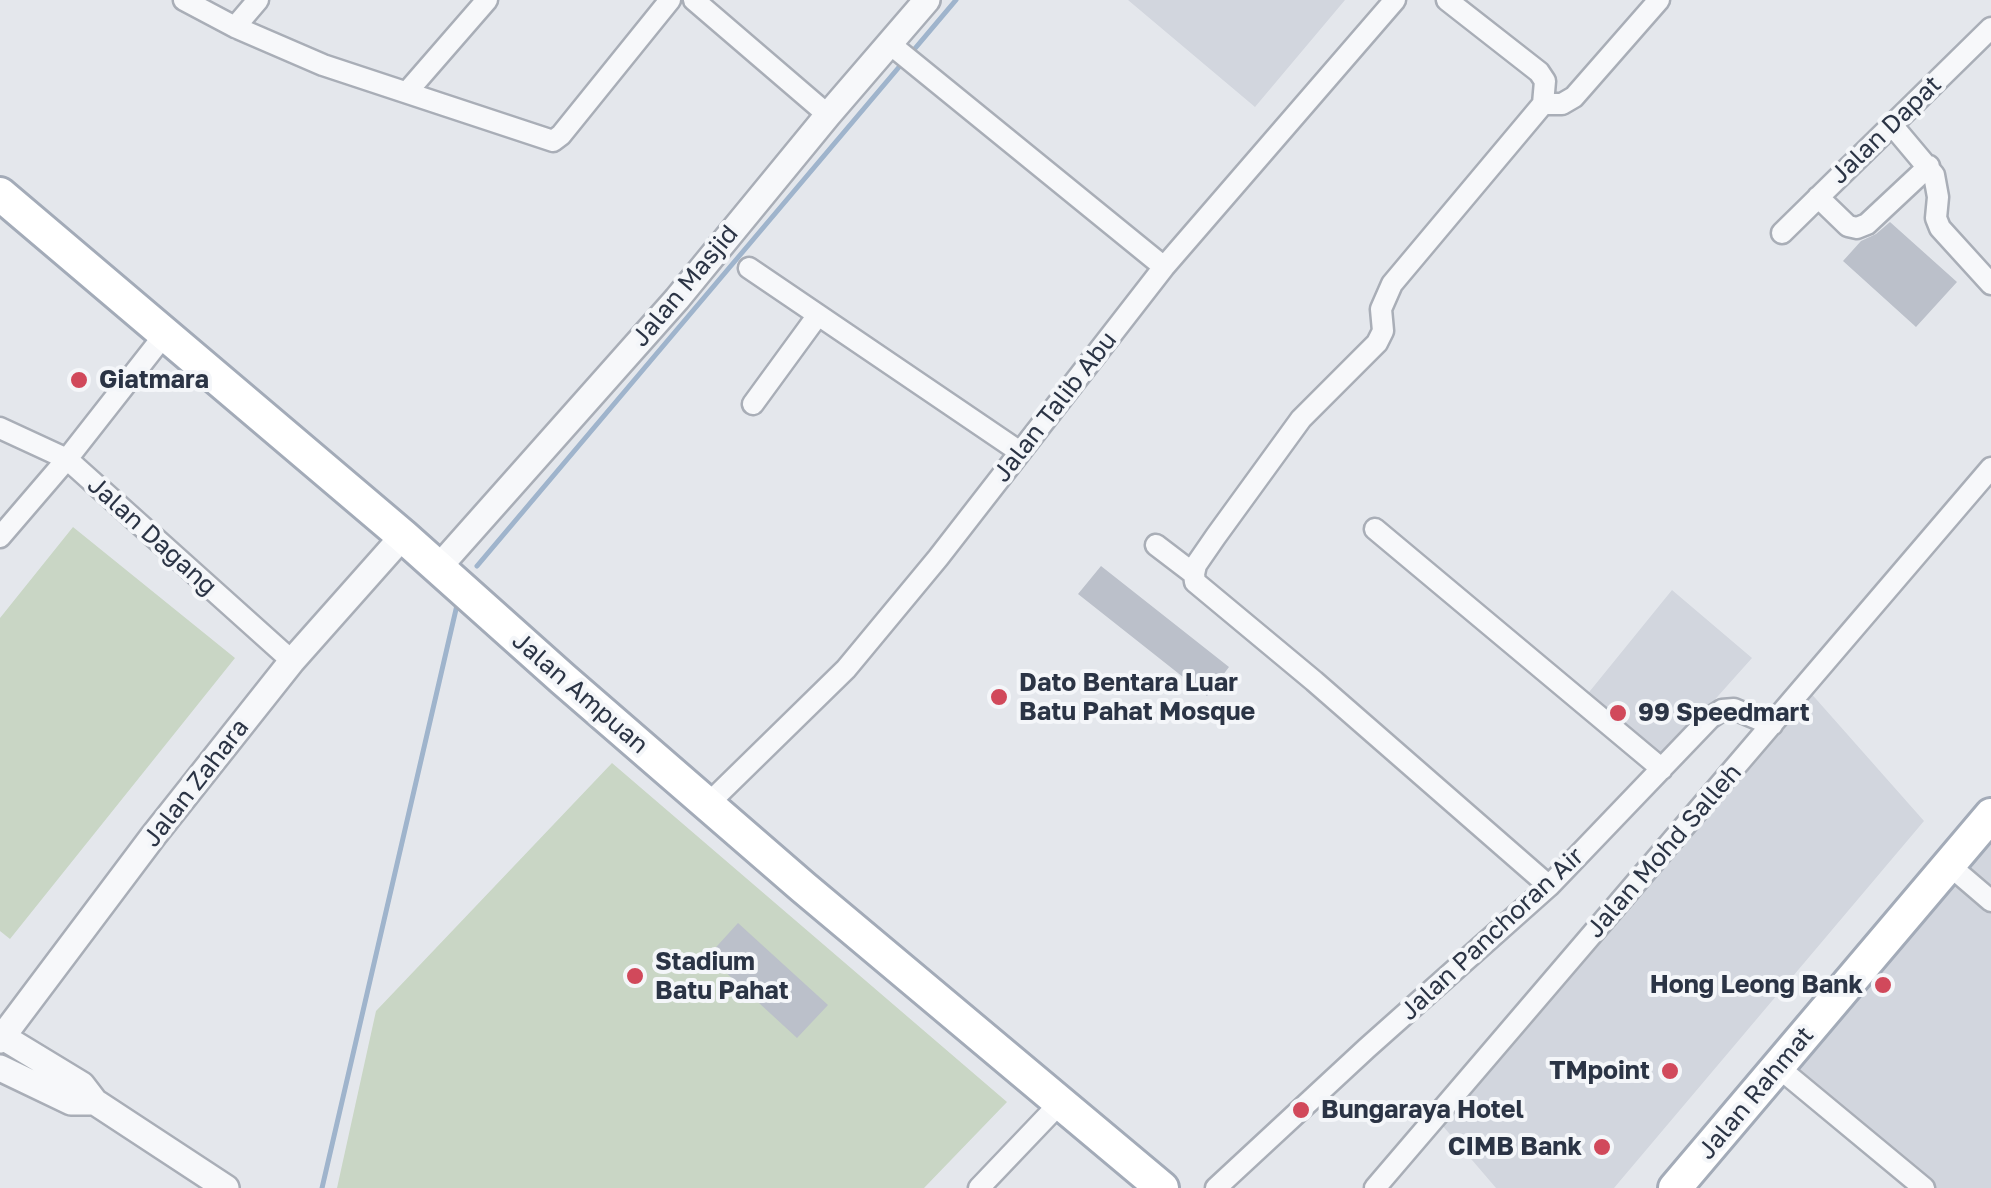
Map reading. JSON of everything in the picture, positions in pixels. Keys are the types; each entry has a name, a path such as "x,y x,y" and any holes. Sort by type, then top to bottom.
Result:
{"main road":[{"name":"Jalan Ampuan","path":"0,194 403,536 707,806 1162,1188"},
{"name":"Jalan Rahmat","path":"1676,1188 1991,816"}],"street":[{"path":"184,0 323,65 553,142 670,0"},
{"path":"235,27 258,0"},
{"path":"406,92 487,0"},
{"path":"694,0 828,114"},
{"name":"Jalan Masjid","path":"438,568 677,299 828,114 904,55 927,0"},
{"name":"Jalan Talib Abu","path":"707,806 846,669 938,558 1164,267 1395,0"},
{"path":"1447,0 1539,72 1545,82 1543,104 1392,284 1381,309 1383,331 1377,342 1300,419 1196,565 1194,574 1195,582 1548,886"},
{"path":"1543,104 1562,104 1574,97 1658,0"},
{"name":"Jalan Dapat","path":"1782,233 1991,28"},
{"path":"904,55 1164,267"},
{"path":"1892,125 1929,166 1937,186 1936,218 1940,228 1991,284"},
{"path":"1818,198 1848,226 1858,228 1929,166"},
{"path":"749,268 1020,452"},
{"path":"753,404 818,316"},
{"path":"0,538 164,334"},
{"name":"Jalan Dagang","path":"0,428 66,459 292,661"},
{"name":"Jalan Mohd Salleh","path":"1375,1188 1991,468"},
{"path":"1375,529 1662,770"},
{"name":"Jalan Zahara","path":"1,1038 292,661 403,536"},
{"path":"1156,545 1194,574"},
{"name":"Jalan Panchoran Air","path":"1216,1188 1548,886 1710,718 1722,710 1734,709 1772,725"},
{"path":"1949,864 1991,901"},
{"path":"1,1038 82,1086 96,1102 226,1188"},
{"path":"1778,1066 1924,1188"},
{"path":"0,1068 71,1102 96,1102"},
{"path":"979,1188 1060,1103"}],"shaded area":[{"path":"1128,0 1345,0 1255,107"},
{"path":"1672,590 1752,658 1652,770 1577,707"},
{"path":"1801,682 1924,821 1614,1188 1496,1188 1430,1111"},
{"path":"1991,833 1991,1188 1932,1188 1790,1069"}],"green space":[{"path":"73,527 235,658 10,939 0,931 0,618"},
{"name":"Stadium Batu Pahat","path":"612,763 1007,1102 924,1188 337,1188 376,1011"}],"building":[{"path":"1890,222 1957,282 1916,327 1843,261 1861,241"},
{"path":"1101,566 1229,667 1207,696 1078,594"},
{"path":"738,923 828,1005 797,1038 708,956"}],"waterway":[{"path":"912,52 956,0"},
{"path":"477,566 905,60"},
{"path":"322,1188 457,605"}],"place":[{"name":"Giatmara","path":"79,380"},
{"name":"Dato Bentara Luar Batu Pahat Mosque","path":"999,697"},
{"name":"99 Speedmart","path":"1618,713"},
{"name":"Stadium Batu Pahat","path":"635,976"},
{"name":"Hong Leong Bank","path":"1883,985"},
{"name":"TMpoint","path":"1670,1071"},
{"name":"Bungaraya Hotel","path":"1301,1110"},
{"name":"CIMB Bank","path":"1602,1147"}]}
